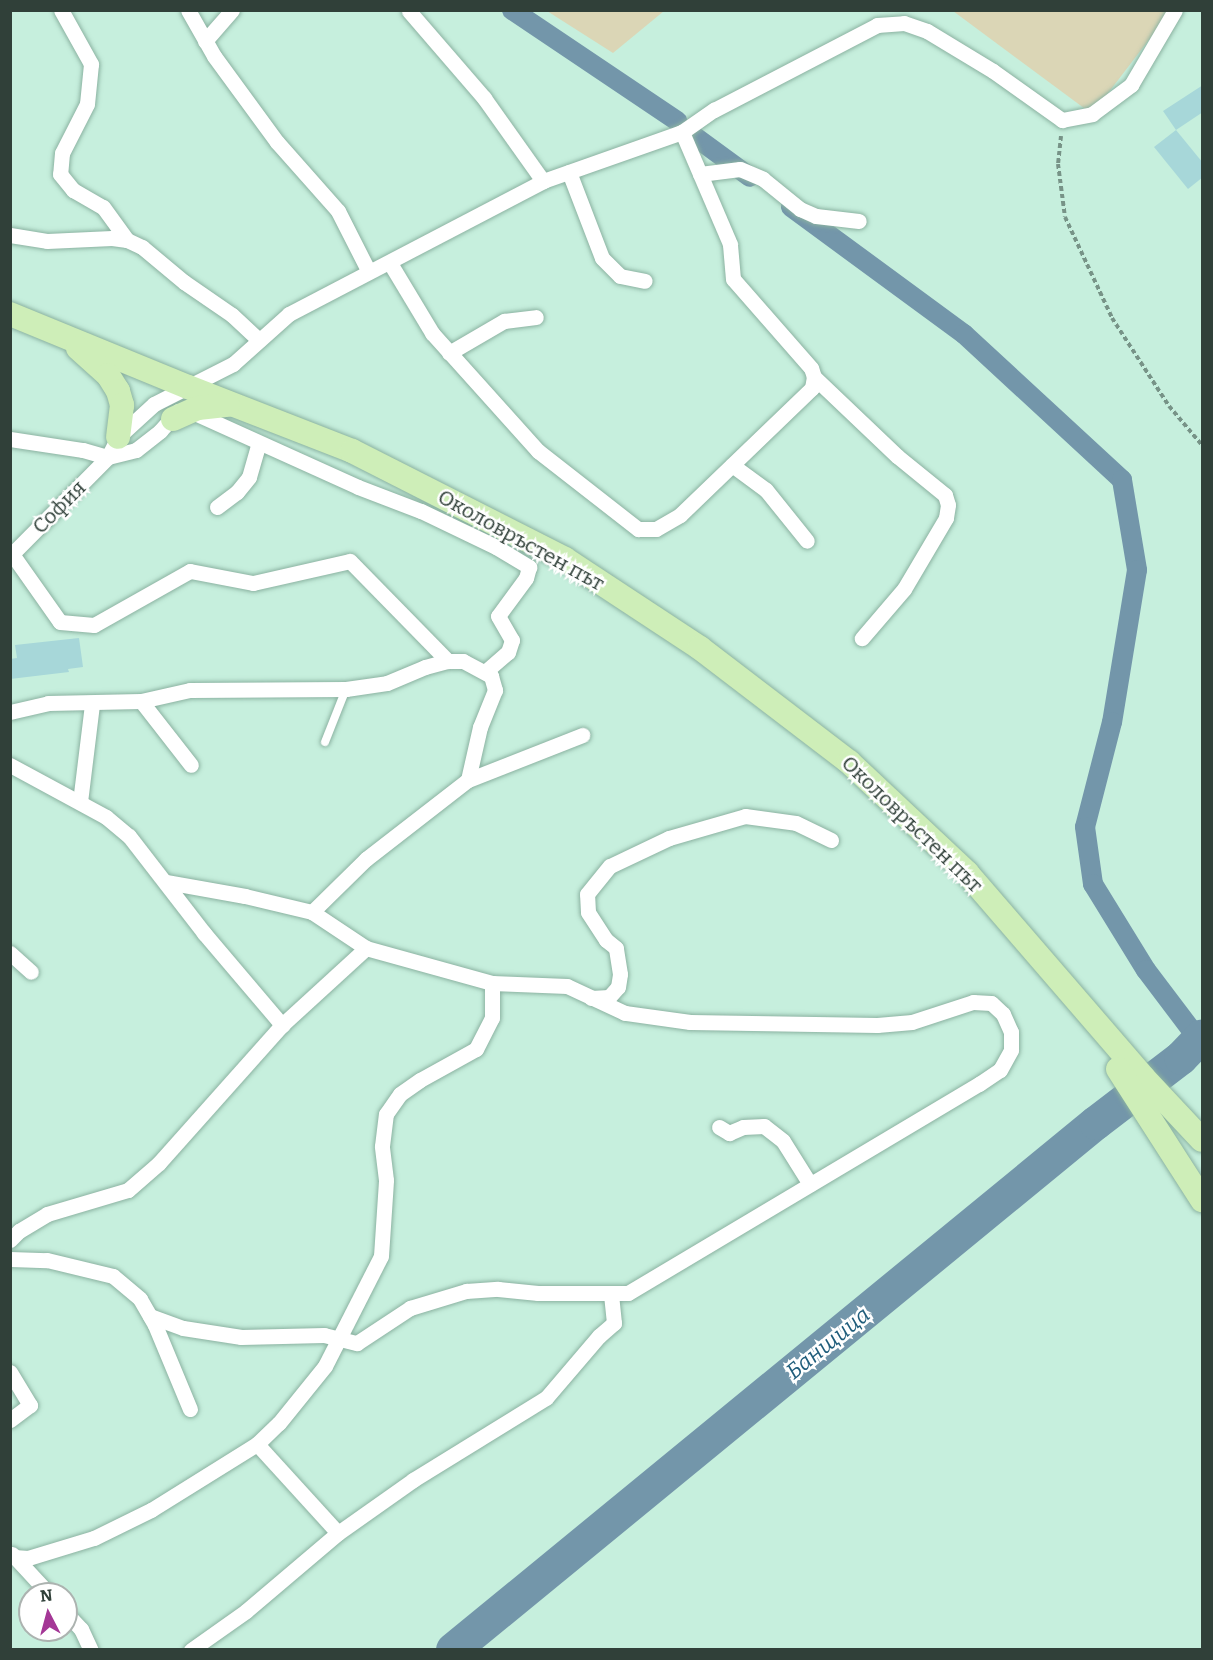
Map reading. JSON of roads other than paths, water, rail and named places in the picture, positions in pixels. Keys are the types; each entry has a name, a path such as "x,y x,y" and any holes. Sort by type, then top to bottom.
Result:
{"main road":[{"path":"10,314 65,337 184,406"},
{"path":"65,337 108,375 118,391 122,405 113,447"},
{"name":"Околовръстен път","path":"184,406 236,405 352,451 565,559 700,648 849,762 967,873 1091,1022"},
{"path":"1091,1022 1202,1140"},
{"path":"1091,1022 1203,1200"}],"street":[{"path":"60,10 91,64 87,104 62,153 60,174 73,190 103,207 127,240"},
{"path":"188,10 205,41 277,142 338,211 369,272"},
{"path":"205,41 232,10"},
{"path":"10,439 83,450 113,447 136,450 289,314 543,181 682,132 714,110 877,25 904,23 927,31 1062,120 1092,114 1131,85 1175,10"},
{"path":"409,11 484,98 543,181"},
{"path":"682,132 730,244 733,279 811,368 814,376 864,426 945,495 948,505 946,518 904,589 862,638"},
{"path":"700,174 740,169 763,179 800,209 816,216 859,221"},
{"path":"569,172 602,258 620,276 645,281"},
{"path":"10,235 47,241 112,238 127,240 142,247 183,282 232,315 259,340"},
{"path":"390,263 432,333 538,451 638,529 656,529 680,514 812,388 814,376"},
{"path":"449,353 504,321 536,317"},
{"name":"София","path":"11,555 153,404 184,406"},
{"path":"184,406 259,443 421,511 496,547 529,567 526,578 498,616 512,640 508,652 485,672"},
{"path":"217,507 237,492 249,477 259,443"},
{"path":"732,465 766,490 807,541"},
{"path":"11,555 60,622 94,625 190,571 253,583 350,561 448,661"},
{"path":"10,712 48,703 92,704 141,700 190,690 346,689 387,683 425,667 448,661 464,661 491,676 495,690 480,727 468,780"},
{"path":"141,700 191,765"},
{"path":"80,802 92,704"},
{"path":"312,912 366,860 468,780 582,735"},
{"path":"10,765 106,817 129,836 167,882 211,942 282,1025"},
{"path":"591,998 609,997 618,987 620,974 616,948 606,940 588,912 587,894 610,866 669,838 745,816 796,823 831,840"},
{"path":"150,1316 183,1328 241,1337 324,1335 357,1343 410,1308 466,1291 498,1288 538,1293 628,1293 1000,1070 1011,1050 1011,1032 1002,1014 991,1003 973,1002 912,1022 877,1025 690,1022 625,1013 567,986 492,983 366,948 312,912 245,896 167,882"},
{"path":"10,1239 46,1214 128,1190 159,1163 282,1025 366,948"},
{"path":"10,953 31,972"},
{"path":"12,1554 28,1558 94,1538 151,1510 257,1444 279,1423 325,1366 341,1339 345,1321 381,1256 386,1180 382,1146 386,1114 400,1094 476,1049 492,1018 492,983"},
{"path":"718,1127 729,1133 743,1127 764,1126 783,1141 810,1184"},
{"path":"10,1259 47,1260 113,1276 140,1299 150,1316 190,1409"},
{"path":"191,1650 246,1611 338,1533 413,1480 546,1398 599,1336 614,1323 610,1294"},
{"path":"10,1372 30,1405 10,1420"},
{"path":"257,1444 338,1533"},
{"path":"12,1554 38,1582"},
{"path":"78,1626 91,1650"}],"lane":[{"path":"325,742 346,689"}],"waterway":[{"path":"512,10 677,121"},
{"path":"694,136 750,177"},
{"path":"791,207 964,334 1122,480 1137,570 1112,722 1085,827 1093,884 1146,970 1199,1040"},
{"name":"Банщица","path":"453,1650 1096,1123 1181,1058 1202,1036"}]}
